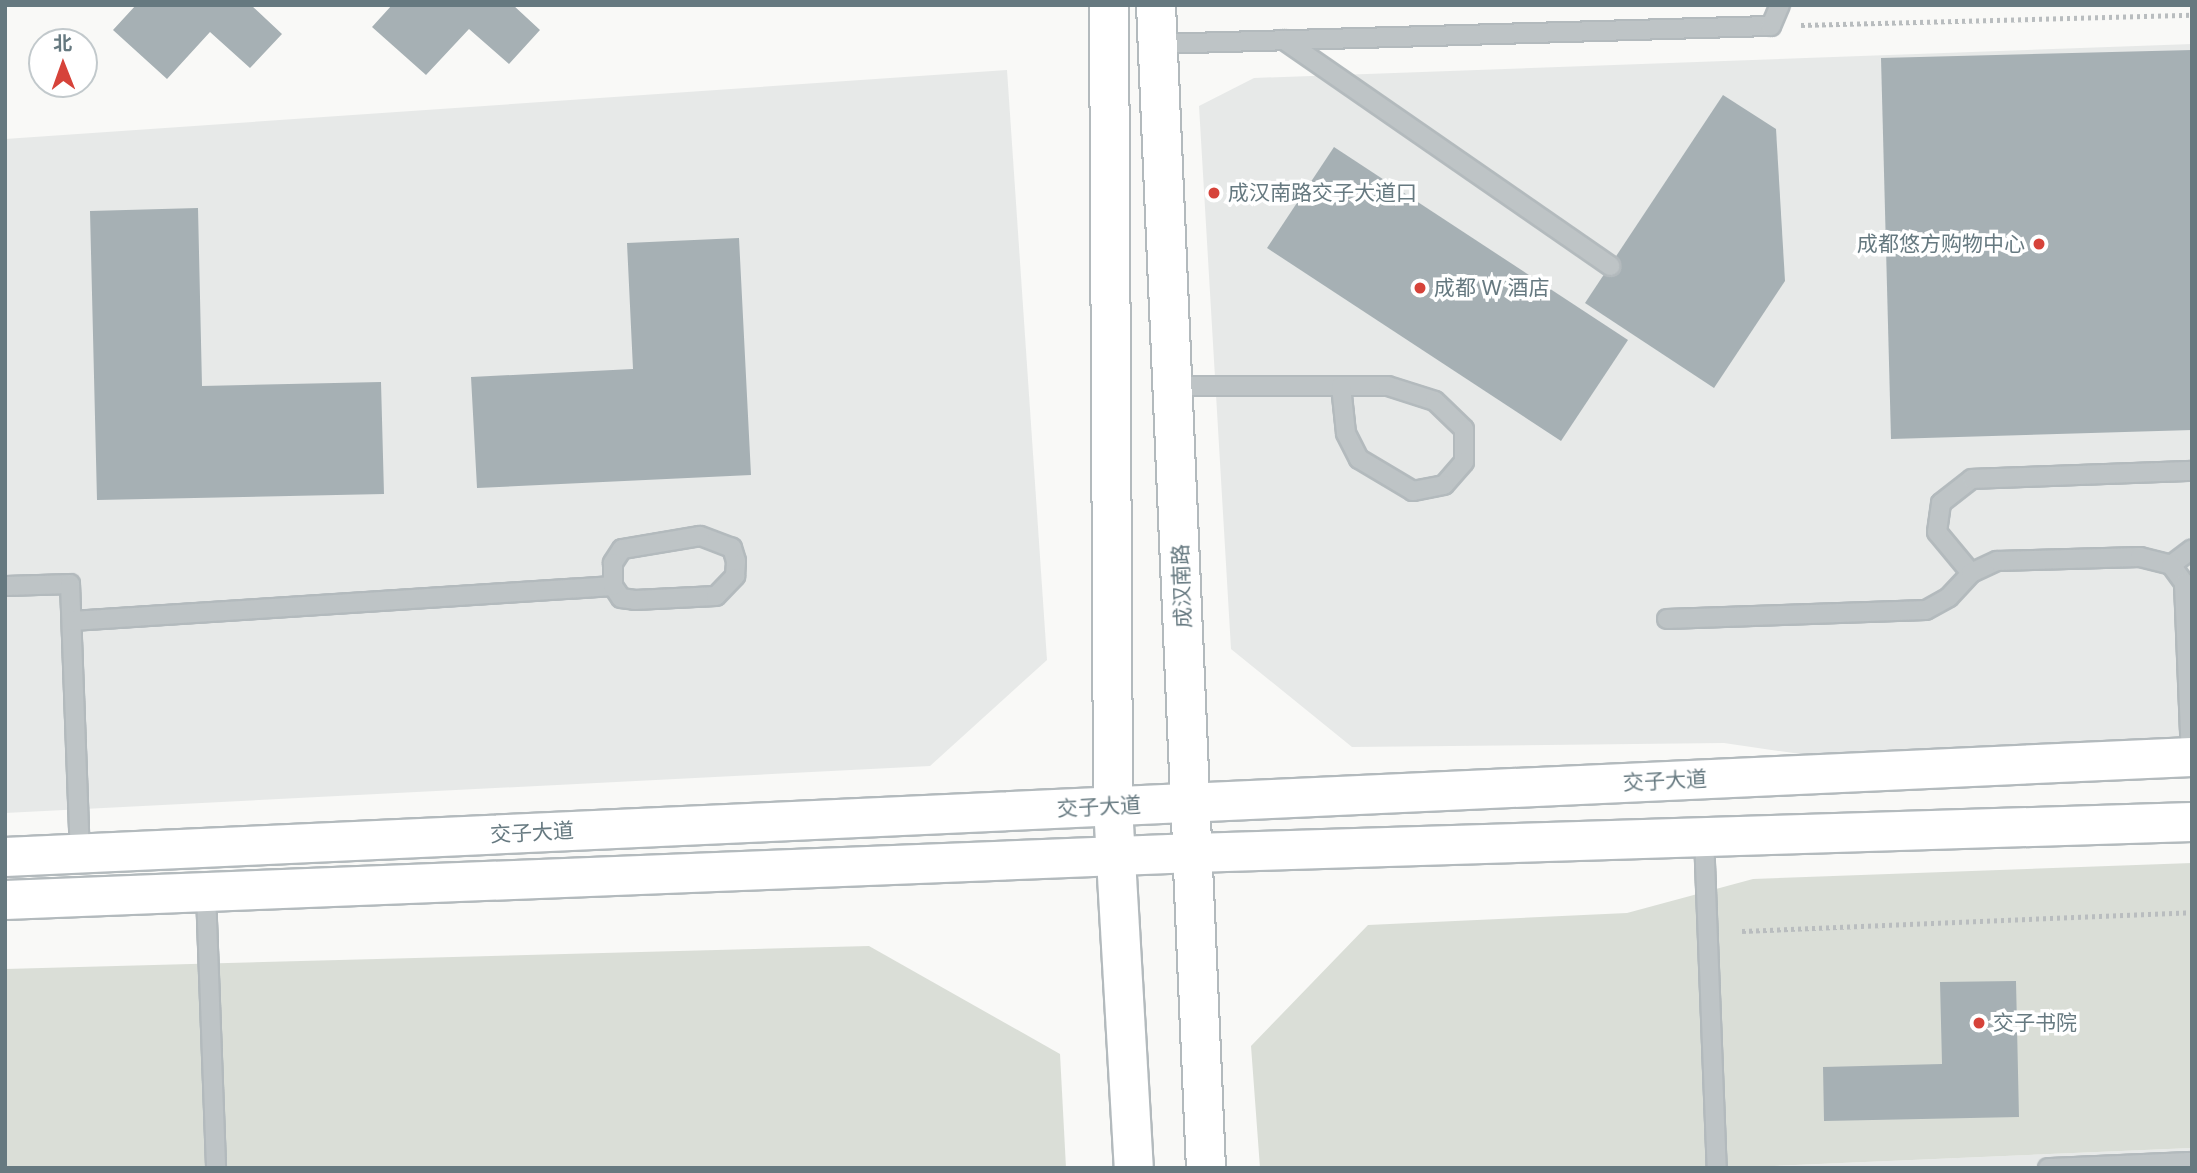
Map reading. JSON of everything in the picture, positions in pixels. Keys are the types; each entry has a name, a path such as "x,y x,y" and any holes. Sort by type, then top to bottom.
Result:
{"main road":[{"path":"1109,5 1113,807 1120,858 1134,1168"},
{"name":"成汉南路","path":"1156,5 1206,1168"},
{"name":"交子大道","path":"5,857 2191,757"},
{"path":"5,900 1194,853 2192,822"}],"lane":[{"path":"1156,44 1771,26 1780,5"},
{"path":"1284,40 1610,266"},
{"path":"1174,386 1341,386 1388,386 1435,401 1464,429 1464,462 1444,485 1413,491 1359,459 1346,433 1341,386"},
{"path":"1971,573 1937,532 1941,503 1972,479 2192,471"},
{"path":"700,536 732,548 736,561 735,576 716,596 635,600 621,598 613,586 613,563 622,550 700,536"},
{"path":"2171,565 2192,549"},
{"path":"1667,619 1927,610 1949,597 1971,573 1997,561 2140,556 2171,565 2184,583 2191,757"},
{"path":"5,586 70,584 80,853"},
{"path":"72,621 613,586"},
{"path":"1704,837 1717,1168"},
{"path":"206,892 216,1168"},
{"path":"2048,1168 2192,1162"}],"path":[{"path":"1771,26 2192,15"},
{"path":"1742,930 2192,912"}],"shaded area":[{"path":"2192,44 2192,745 1841,760 1724,743 1352,747 1231,649 1199,106 1254,78"},
{"path":"1007,70 1047,660 930,766 5,813 5,139"},
{"path":"2192,863 2192,1148 1726,1168 1260,1168 1251,1046 1368,925 1627,913 1753,879"},
{"path":"869,946 1060,1054 1066,1168 5,1168 5,969"},
{"path":"2192,1148 2192,1168 1726,1168"}],"building":[{"path":"136,5 251,5 282,34 250,68 210,32 167,79 113,30"},
{"path":"392,5 513,5 540,30 509,64 469,29 426,75 372,27"},
{"name":"成都悠方购物中心","path":"2192,50 2192,430 1891,439 1881,58"},
{"path":"1723,95 1776,129 1785,281 1714,388 1585,303"},
{"path":"1334,147 1628,340 1561,441 1267,248"},
{"path":"198,208 202,386 381,382 384,494 97,500 90,211"},
{"path":"739,238 751,475 477,488 471,377 633,369 627,243"},
{"name":"交子书院","path":"2016,981 2019,1117 1824,1121 1823,1067 1942,1064 1940,982"}],"place":[{"name":"成汉南路交子大道口","path":"1214,193"},
{"name":"成都悠方购物中心","path":"2039,244"},
{"name":"成都 W 酒店","path":"1420,288"},
{"name":"交子书院","path":"1979,1023"}]}
